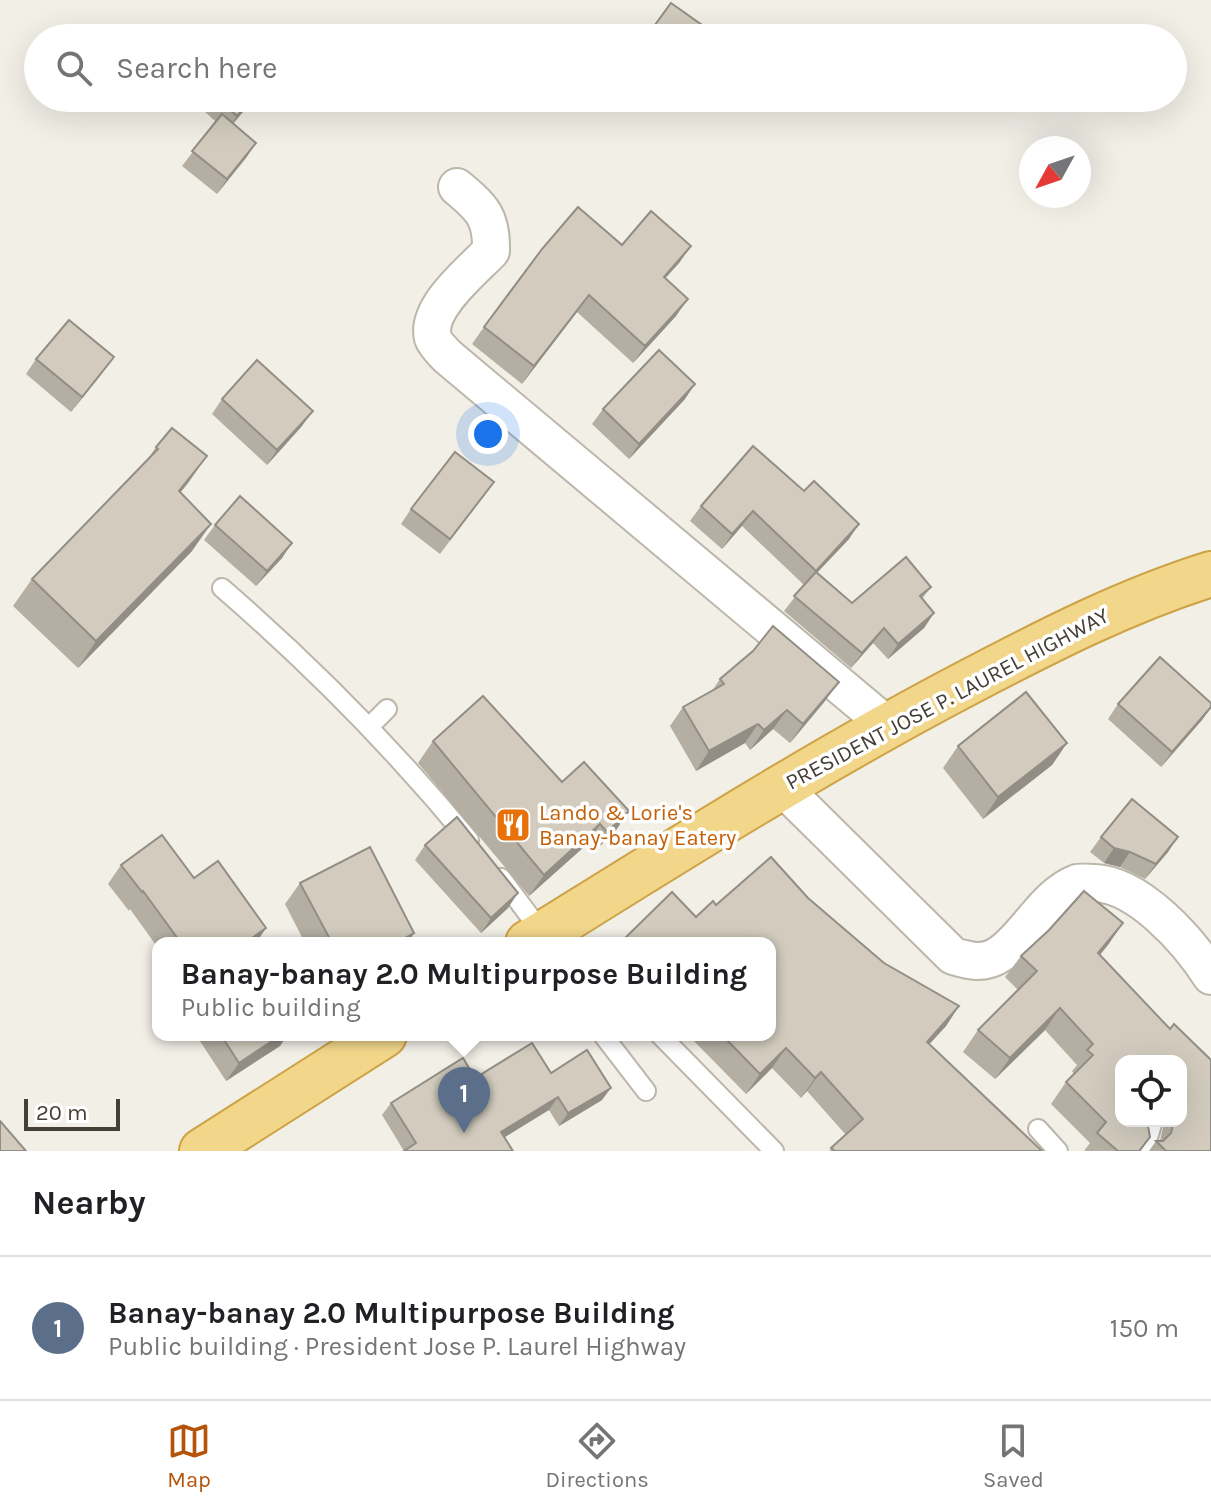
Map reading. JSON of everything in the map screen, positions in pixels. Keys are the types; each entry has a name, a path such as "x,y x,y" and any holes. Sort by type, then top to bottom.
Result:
{"highway":[{"name":"PRESIDENT JOSE P. LAUREL HIGHWAY","path":"545,937 781,786 887,725 1069,629 1157,591 1211,574"},
{"path":"202,1151 375,1041"}],"street":[{"path":"457,187 479,205 492,228 491,251 440,304 432,323 433,339 448,357 887,725"},
{"path":"781,786 953,956 978,963 1000,954 1049,902 1077,883 1110,884 1138,897 1197,954 1211,976"}],"lane":[{"path":"222,588 370,726 487,861 542,937"},
{"path":"370,726 387,709"},
{"path":"608,1041 646,1091"},
{"path":"666,1041 774,1151"},
{"path":"1144,1151 1151,1127"},
{"path":"1038,1129 1058,1151"}],"building":[{"path":"671,3 701,24 656,24"},
{"path":"222,114 256,143 227,179 192,151"},
{"path":"578,207 622,245 651,211 691,246 664,277 688,299 645,346 589,295 534,366 484,327 542,249"},
{"path":"69,320 114,357 82,397 36,359"},
{"path":"659,350 695,384 639,444 603,409"},
{"path":"257,360 313,411 277,450 222,399"},
{"path":"172,428 207,456 179,491 211,524 96,641 32,579 158,449 156,447"},
{"path":"753,446 804,491 814,481 859,524 816,571 753,511 732,534 701,506"},
{"path":"455,452 494,482 450,539 411,509"},
{"path":"240,496 292,543 267,571 215,525"},
{"path":"906,557 931,587 920,596 934,613 898,644 884,628 862,653 794,596 816,572 852,603"},
{"path":"773,626 839,682 803,724 787,710 764,730 758,724 709,751 683,707 724,684 720,679 753,651"},
{"path":"1160,657 1211,703 1211,707 1172,752 1118,704"},
{"path":"1026,692 1067,743 998,797 958,746"},
{"path":"483,696 562,782 584,762 629,811 607,832 600,824 544,875 433,741"},
{"path":"1132,799 1178,837 1156,864 1114,848 1101,837"},
{"path":"457,817 518,893 491,918 425,845"},
{"path":"162,835 194,878 218,861 266,928 253,937 177,937 121,865"},
{"path":"370,847 414,933 407,937 329,937 300,883"},
{"path":"771,857 808,898 884,963 959,1006 927,1042 1042,1151 835,1151 831,1148 863,1119 821,1072 815,1078 786,1048 760,1074 728,1041 776,1041 776,937 626,937 672,892 696,917 713,901 716,905"},
{"path":"1084,891 1123,923 1098,953 1170,1029 1174,1024 1211,1060 1211,1151 1166,1151 1156,1141 1163,1141 1172,1127 1187,1127 1187,1055 1115,1055 1115,1127 1148,1127 1150,1137 1139,1151 1118,1151 1097,1133 1106,1122 1066,1082 1093,1055 1087,1050 1093,1044 1060,1008 1010,1058 978,1030 1037,971 1021,956"},
{"path":"225,1041 272,1041 239,1063"},
{"path":"532,1043 551,1073 587,1050 611,1088 568,1113 558,1097 501,1132 513,1151 404,1151 416,1143 391,1103 463,1058 475,1078"},
{"path":"0,1121 26,1151 0,1151"}],"place":[{"name":"Lando & Lorie's Banay-banay Eatery","path":"513,825"},
{"name":"Banay-banay 2.0 Multipurpose Building","path":"464,1133"}]}
